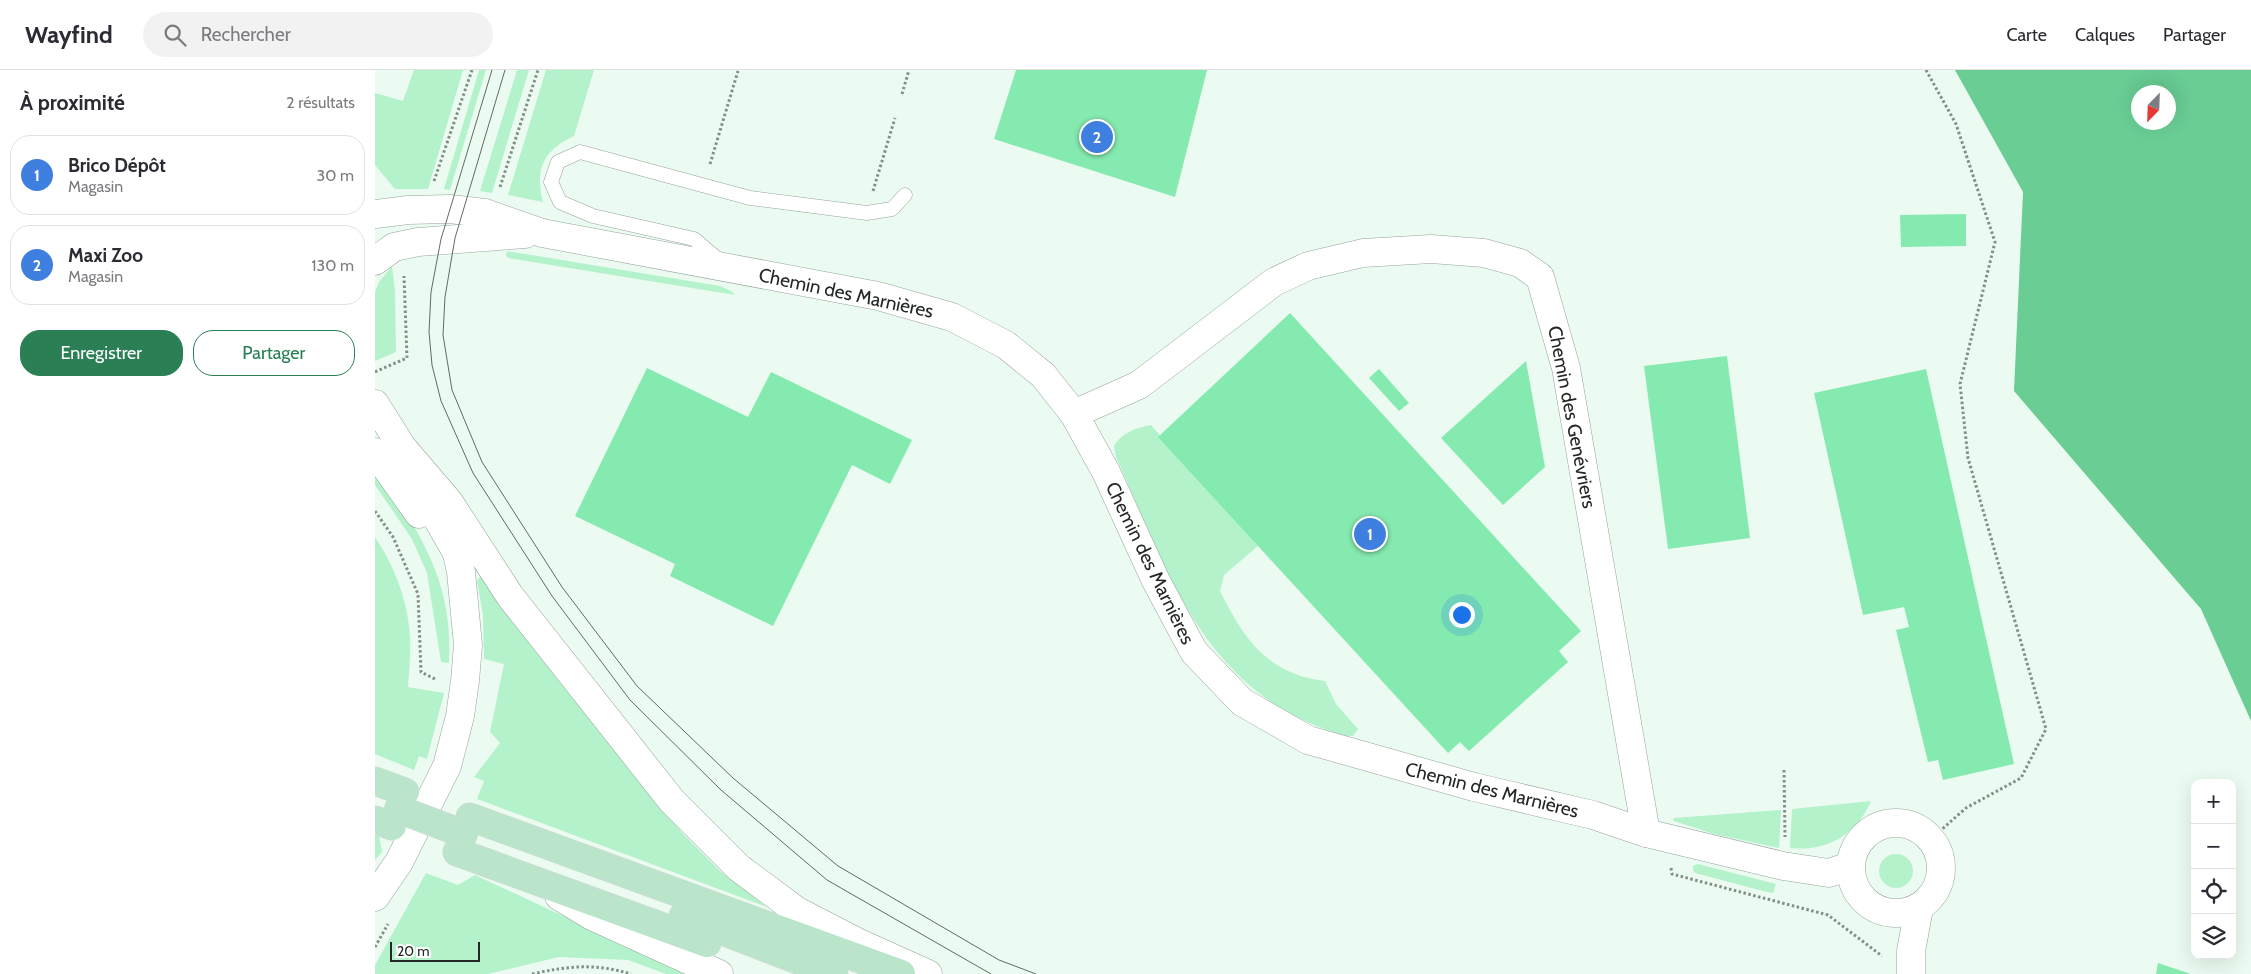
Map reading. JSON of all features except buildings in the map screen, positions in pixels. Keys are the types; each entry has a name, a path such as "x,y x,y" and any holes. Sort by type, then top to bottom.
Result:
{"main road":[{"path":"375,781 389,810 464,834 834,974"},
{"path":"389,810 901,974"},
{"path":"464,834 528,877 676,933 795,974"}],"street":[{"path":"375,214 408,210 450,209 485,213 541,233"},
{"path":"375,261 393,247 418,242 490,235 541,233"},
{"name":"Chemin des Marnières","path":"541,233 878,296 953,317 1007,346 1043,375 1074,414 1106,472 1156,581 1194,652 1242,702 1308,740 1474,788 1593,815 1657,836 1783,866 1829,873 1850,866"},
{"name":"Chemin des Genévriers","path":"1074,414 1139,385 1274,282 1308,266 1363,253 1431,249 1485,253 1520,263 1540,277 1566,368 1657,836"},
{"path":"375,404 402,447 449,502 510,596 672,800 739,868 797,911 857,942 928,974"},
{"path":"375,897 399,862 447,766 460,716 468,645 457,553 417,484 402,447"},
{"path":"375,452 411,502 434,539 465,608"},
{"path":"1895,823 1908,825 1931,839 1939,857 1941,877 1936,889 1919,908 1906,913 1893,914 1871,906 1855,889 1850,866 1853,853 1859,841 1869,832 1881,825 1895,823"},
{"path":"528,877 593,916 719,974"},
{"path":"1911,974 1911,951 1919,908"}],"lane":[{"path":"728,268 694,239 593,216 560,202 551,182 558,162 580,152 750,198 867,213 892,208 905,195"}],"path":[{"path":"432,186 472,70"},
{"path":"499,191 537,70"},
{"path":"902,94 909,70"},
{"path":"1926,70 1956,124 1995,242 1959,384 1968,458 2046,729 2021,778 1966,808 1931,839"},
{"path":"709,167 738,71"},
{"path":"872,194 895,118"},
{"path":"375,372 407,358 405,278 402,270"},
{"path":"375,511 393,537 418,594 421,672 433,678 465,681"},
{"path":"1784,770 1785,847"},
{"path":"1657,836 1672,874 1829,915 1883,957"},
{"path":"532,974 574,967 599,966 631,974"}],"green space":[{"path":"414,70 463,70 428,189 395,189 375,165 375,93 403,101"},
{"path":"479,70 486,70 450,190 444,189"},
{"path":"517,70 529,70 492,193 480,191"},
{"path":"546,70 594,70 574,136 555,148 543,163 540,180 543,202 508,195"},
{"path":"1955,70 2251,70 2251,721 2201,609 2014,391 2023,192"},
{"path":"507,251 720,286 735,295 508,258 506,255"},
{"path":"392,266 395,292 396,352 375,361 375,292 379,282"},
{"path":"1151,425 1258,546 1224,575 1220,591 1239,625 1260,652 1273,662 1288,671 1325,681 1336,704 1358,729 1353,736 1342,736 1284,711 1246,683 1220,656 1198,626 1162,561 1116,457 1114,446 1121,437 1135,429"},
{"path":"375,466 388,483 418,533 434,568 445,603 448,622 449,663 441,662 427,573 412,539 375,485"},
{"path":"375,537 389,560 407,610 410,643 408,687 444,693 427,759 419,756 414,770 375,754"},
{"path":"482,574 506,612 532,647 683,834 720,871 767,907 477,799 484,781 474,777 500,743 490,732 504,664 484,659 483,615 477,581"},
{"path":"1871,801 1857,823 1839,839 1816,847 1790,848 1792,809"},
{"path":"1781,810 1779,848 1714,834 1674,821 1673,818"},
{"path":"375,835 379,836 382,852 375,860"},
{"path":"1896,854 1903,855 1908,859 1912,864 1912,878 1908,883 1903,887 1896,888 1889,887 1884,883 1880,878 1879,871 1880,864 1884,859 1889,855"},
{"path":"1698,864 1776,884 1773,893 1763,891 1695,873 1693,866"},
{"path":"426,873 458,885 475,875 688,974 666,974 628,960 559,957 488,974 375,974 375,965"}],"tram line":[{"path":"492,70 441,239 431,292 429,332 432,365 441,401 473,473 552,596 630,700 721,790 827,880 991,974"},
{"path":"505,70 455,238 445,297 443,335 452,390 482,462 562,587 637,686 733,778 838,866 999,960 1036,974"}],"place":[{"name":"Maxi Zoo","path":"1097,137"},
{"name":"Brico Dépôt","path":"1370,534"}]}
